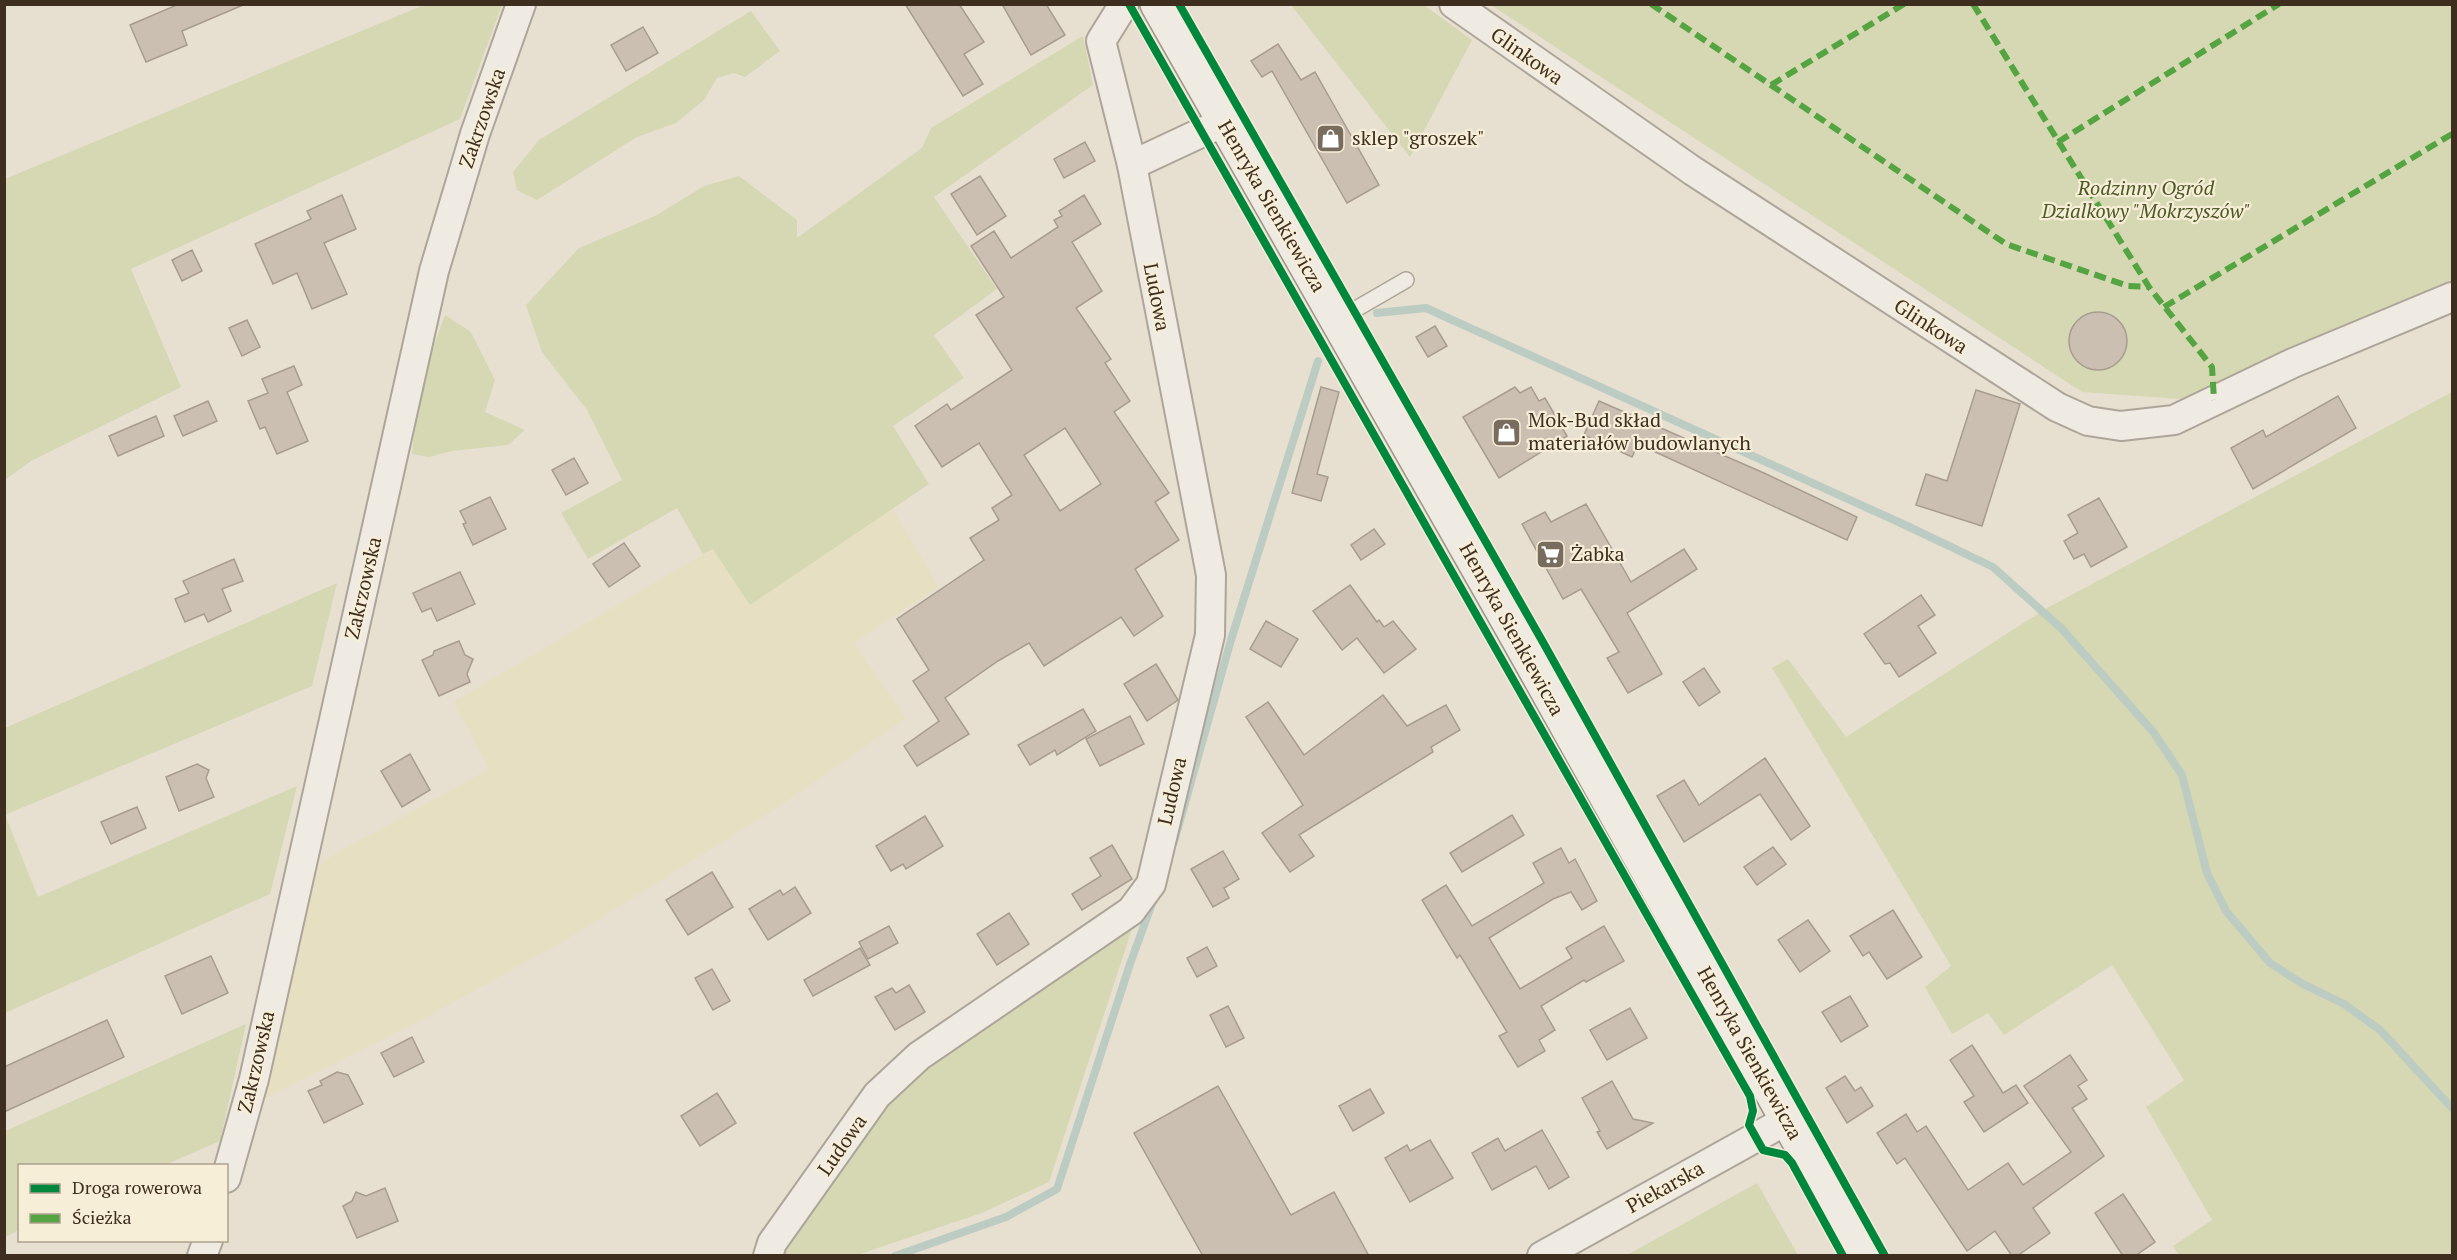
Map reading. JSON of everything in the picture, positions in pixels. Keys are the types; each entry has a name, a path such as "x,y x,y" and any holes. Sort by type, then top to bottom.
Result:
{"main road":[{"name":"Henryka Sienkiewicza","path":"1157,4 1863,1256"}],"street":[{"name":"Zakrzowska","path":"228,1171 254,1079 434,271 475,134 521,4"},
{"name":"Ludowa","path":"768,1256 772,1243 878,1095 919,1056 1131,911 1151,884 1210,635 1211,575 1132,165 1101,41 1124,4"},
{"name":"Glinkowa","path":"1454,4 1693,171 2057,407 2088,421 2121,426 2174,420 2293,363 2452,297"},
{"path":"1132,165 1224,122"},
{"name":"Piekarska","path":"1542,1256 1787,1120"}],"lane":[{"path":"1337,320 1406,280"}],"shaded area":[{"path":"892,507 939,587 854,643 906,718 783,804 561,943 414,1024 261,1100 316,869 326,859 489,769 453,702 713,548 750,605"}],"green space":[{"path":"424,5 502,5 460,119 131,269 181,387 31,461 5,480 5,179"},
{"path":"1291,5 1424,5 1472,40 1410,157"},
{"name":"Rodzinny Ogród Dzialkowy \"Mokrzyszów\"","path":"1491,5 2452,5 2452,280 2181,399 2082,392"},
{"path":"751,11 780,51 745,77 734,73 717,78 704,100 676,123 637,137 537,200 517,190 513,172 539,140"},
{"path":"1083,36 1093,85 934,197 997,289 934,335 964,378 893,426 929,484 750,605 713,549 703,554 677,508 588,559 561,513 622,480 587,410 542,352 526,305 579,248 657,215 704,186 739,176 797,220 797,238 922,148 931,128"},
{"path":"445,315 471,332 495,380 485,412 525,430 508,445 452,451 429,457 412,454 419,386"},
{"path":"2452,392 2452,1255 2179,1255 2173,1246 2212,1220 2146,1107 2184,1080 2112,965 2004,1035 1988,1013 1952,1034 1925,987 1951,966 1772,668 1788,659 1846,737 2047,608"},
{"path":"337,583 312,686 5,815 5,728"},
{"path":"297,786 270,894 5,1013 4,815 38,897"},
{"path":"1133,926 1049,1182 982,1213 857,1255 780,1256 784,1244 893,1098 935,1064"},
{"path":"246,1024 220,1141 167,1164 18,1164 18,1230 5,1237 5,1131"},
{"path":"1757,1183 1798,1255 1627,1255"}],"building":[{"path":"179,4 243,5 182,31 187,45 146,62 130,25"},
{"path":"905,4 959,4 984,42 964,54 983,84 963,96"},
{"path":"1002,4 1046,4 1065,35 1031,55"},
{"path":"643,27 658,53 626,71 611,45"},
{"name":"sklep \"groszek\"","path":"1278,44 1301,80 1315,72 1379,185 1347,203 1272,71 1262,77 1251,61"},
{"path":"1085,142 1095,161 1064,178 1054,159"},
{"path":"980,176 1006,216 977,235 951,194"},
{"path":"342,195 356,229 324,243 347,294 312,309 297,273 273,284 255,244 311,219 307,211"},
{"path":"1084,195 1101,224 1072,242 1102,291 1076,308 1111,359 1105,363 1130,401 1114,412 1169,493 1155,502 1179,540 1135,569 1163,616 1134,636 1121,617 1044,666 1029,643 998,661 945,698 969,734 917,766 904,746 939,721 913,681 929,670 897,619 984,560 970,538 999,520 992,508 1012,495 979,443 942,467 915,426 947,404 951,410 1012,370 976,315 1004,297 971,246 994,231 1011,258 1058,227 1054,220 1062,216 1059,211","holes":["1065,428 1101,484 1060,511 1024,455"]},
{"path":"192,250 202,271 182,281 172,260"},
{"path":"2092,312 2104,312 2119,320 2127,335 2127,347 2119,362 2104,370 2092,370 2077,362 2069,347 2069,335 2077,320"},
{"path":"247,320 260,347 242,356 229,328"},
{"path":"1435,326 1447,346 1428,357 1416,337"},
{"path":"294,366 302,385 287,392 308,441 277,454 265,427 260,429 248,401 268,393 262,379"},
{"path":"1321,387 1339,392 1317,474 1328,477 1321,501 1292,493"},
{"name":"Mok-Bud skład materiałów budowlanych","path":"1515,387 1520,393 1531,387 1539,401 1545,398 1567,436 1499,478 1463,417"},
{"path":"1976,390 2020,404 1982,526 1916,505 1926,474 1947,481"},
{"path":"2338,396 2356,428 2253,489 2231,448 2263,430 2266,437"},
{"path":"208,401 217,421 183,436 174,416"},
{"path":"1599,401 1764,473 1857,517 1847,540 1638,444 1632,457 1584,435"},
{"path":"156,416 164,436 118,456 109,436"},
{"path":"574,458 588,483 566,495 552,470"},
{"path":"490,497 506,529 473,545 463,524 466,523 460,511"},
{"path":"2099,498 2127,547 2091,567 2084,554 2074,559 2064,541 2078,533 2068,515"},
{"path":"1586,504 1631,582 1684,549 1697,569 1627,613 1662,674 1628,693 1607,658 1619,652 1581,589 1563,599 1522,524 1545,512 1551,522"},
{"path":"1374,529 1385,544 1361,560 1351,545"},
{"path":"624,543 640,566 609,587 593,564"},
{"path":"234,559 243,581 222,589 231,611 208,622 204,614 185,622 175,599 189,593 183,581"},
{"path":"460,572 475,604 437,621 431,608 422,612 413,593"},
{"path":"1350,585 1377,622 1379,620 1384,627 1393,621 1416,649 1384,673 1357,638 1342,650 1313,611"},
{"path":"1921,595 1935,615 1918,626 1936,653 1899,677 1890,663 1885,664 1864,634"},
{"path":"1266,621 1298,639 1281,667 1250,649"},
{"path":"459,641 465,655 473,659 467,674 470,682 439,696 422,660 433,655 434,651"},
{"path":"1156,664 1178,700 1147,721 1124,684"},
{"path":"1704,668 1720,692 1699,706 1683,682"},
{"path":"1383,695 1407,726 1446,705 1460,730 1431,747 1433,752 1299,835 1314,856 1290,872 1262,833 1303,805 1246,717 1268,702 1304,755"},
{"path":"1083,709 1096,731 1057,755 1055,750 1030,765 1018,745"},
{"path":"1130,716 1144,744 1100,766 1086,739"},
{"path":"410,754 430,790 402,807 381,771"},
{"path":"1765,758 1810,826 1791,840 1760,794 1684,842 1657,796 1684,780 1699,805"},
{"path":"197,764 209,770 206,778 214,797 179,811 166,777"},
{"path":"137,807 146,828 111,844 101,822"},
{"path":"1512,815 1524,835 1462,872 1450,853"},
{"path":"925,816 943,846 906,869 903,864 891,871 876,846"},
{"path":"1112,845 1132,879 1082,910 1072,894 1101,876 1090,858"},
{"path":"1773,847 1786,864 1757,885 1744,867"},
{"path":"1561,848 1569,863 1575,859 1597,901 1582,910 1571,892 1553,899 1489,938 1520,989 1572,958 1566,948 1604,926 1624,961 1586,982 1584,980 1541,1006 1555,1030 1539,1040 1545,1051 1518,1067 1499,1036 1507,1032 1460,955 1457,958 1422,900 1446,885 1472,926 1544,883 1533,863"},
{"path":"1223,851 1239,879 1224,888 1229,898 1213,907 1191,869"},
{"path":"712,872 733,907 688,935 666,900"},
{"path":"795,887 811,913 768,940 749,909 780,890 783,895"},
{"path":"1893,910 1922,957 1887,979 1869,952 1863,956 1850,936"},
{"path":"1009,913 1029,944 997,965 977,934"},
{"path":"1808,920 1830,951 1800,972 1778,940"},
{"path":"889,926 898,943 868,959 859,942"},
{"path":"1207,947 1217,966 1197,977 1187,958"},
{"path":"860,948 870,965 813,996 804,980"},
{"path":"211,956 228,993 182,1014 165,976"},
{"path":"712,969 730,1001 713,1010 695,978"},
{"path":"909,985 925,1012 895,1030 875,997 892,988 896,993"},
{"path":"1850,996 1868,1026 1841,1042 1822,1012"},
{"path":"1228,1006 1244,1038 1226,1047 1210,1015"},
{"path":"1630,1008 1647,1038 1607,1060 1590,1030"},
{"path":"107,1020 124,1057 4,1112 4,1067"},
{"path":"412,1037 424,1062 394,1077 381,1053"},
{"path":"1972,1045 2003,1093 2016,1085 2028,1103 1984,1132 1964,1102 1974,1096 1950,1060"},
{"path":"2070,1055 2087,1080 2078,1086 2087,1099 2072,1108 2104,1156 2033,1208 2050,1233 2017,1256 2012,1256 1995,1231 1967,1251 1905,1158 1897,1164 1877,1133 1906,1114 1917,1132 1926,1126 1968,1190 2008,1163 2023,1185 2071,1152 2024,1086"},
{"path":"337,1072 348,1075 363,1104 324,1123 308,1091 322,1085 320,1081"},
{"path":"1845,1076 1855,1091 1861,1087 1873,1106 1847,1123 1826,1088"},
{"path":"1612,1081 1633,1119 1653,1123 1607,1149 1582,1098"},
{"path":"1218,1086 1291,1215 1334,1192 1369,1256 1203,1256 1134,1133"},
{"path":"1370,1089 1384,1113 1353,1131 1339,1106"},
{"path":"717,1093 736,1123 700,1146 681,1116"},
{"path":"1542,1130 1569,1177 1549,1189 1536,1166 1492,1190 1472,1153 1498,1138 1505,1151"},
{"path":"1430,1140 1453,1178 1410,1202 1385,1158 1407,1145 1410,1151"},
{"path":"385,1188 398,1221 357,1238 343,1206 352,1201 356,1192 366,1196"},
{"path":"2123,1194 2155,1242 2135,1256 2123,1256 2095,1213"}],"waterway":[{"path":"1377,313 1426,308 1993,567 2062,629 2154,733 2182,775 2207,873 2226,911 2270,963 2303,984 2344,1004 2380,1030 2452,1108"},
{"path":"1174,842 1231,640 1318,361"},
{"path":"895,1256 1006,1217 1057,1189 1130,964 1153,901"}],"marked path":[{"path":"1651,4 2006,244 2128,286 2149,287"},
{"path":"1771,85 1904,4"},
{"path":"1973,4 2149,287 2212,367 2214,400"},
{"path":"2058,142 2279,4"},
{"path":"2164,307 2452,134"}],"cycle path":[{"path":"1129,4 1750,1096 1753,1111 1749,1125 1763,1150 1785,1155 1792,1163 1843,1256"},
{"path":"1179,4 1544,644 1885,1256"}],"place":[{"name":"sklep \"groszek\"","path":"1331,138"},
{"name":"Mok-Bud skład materiałów budowlanych","path":"1507,432"},
{"name":"Żabka","path":"1550,554"}]}
